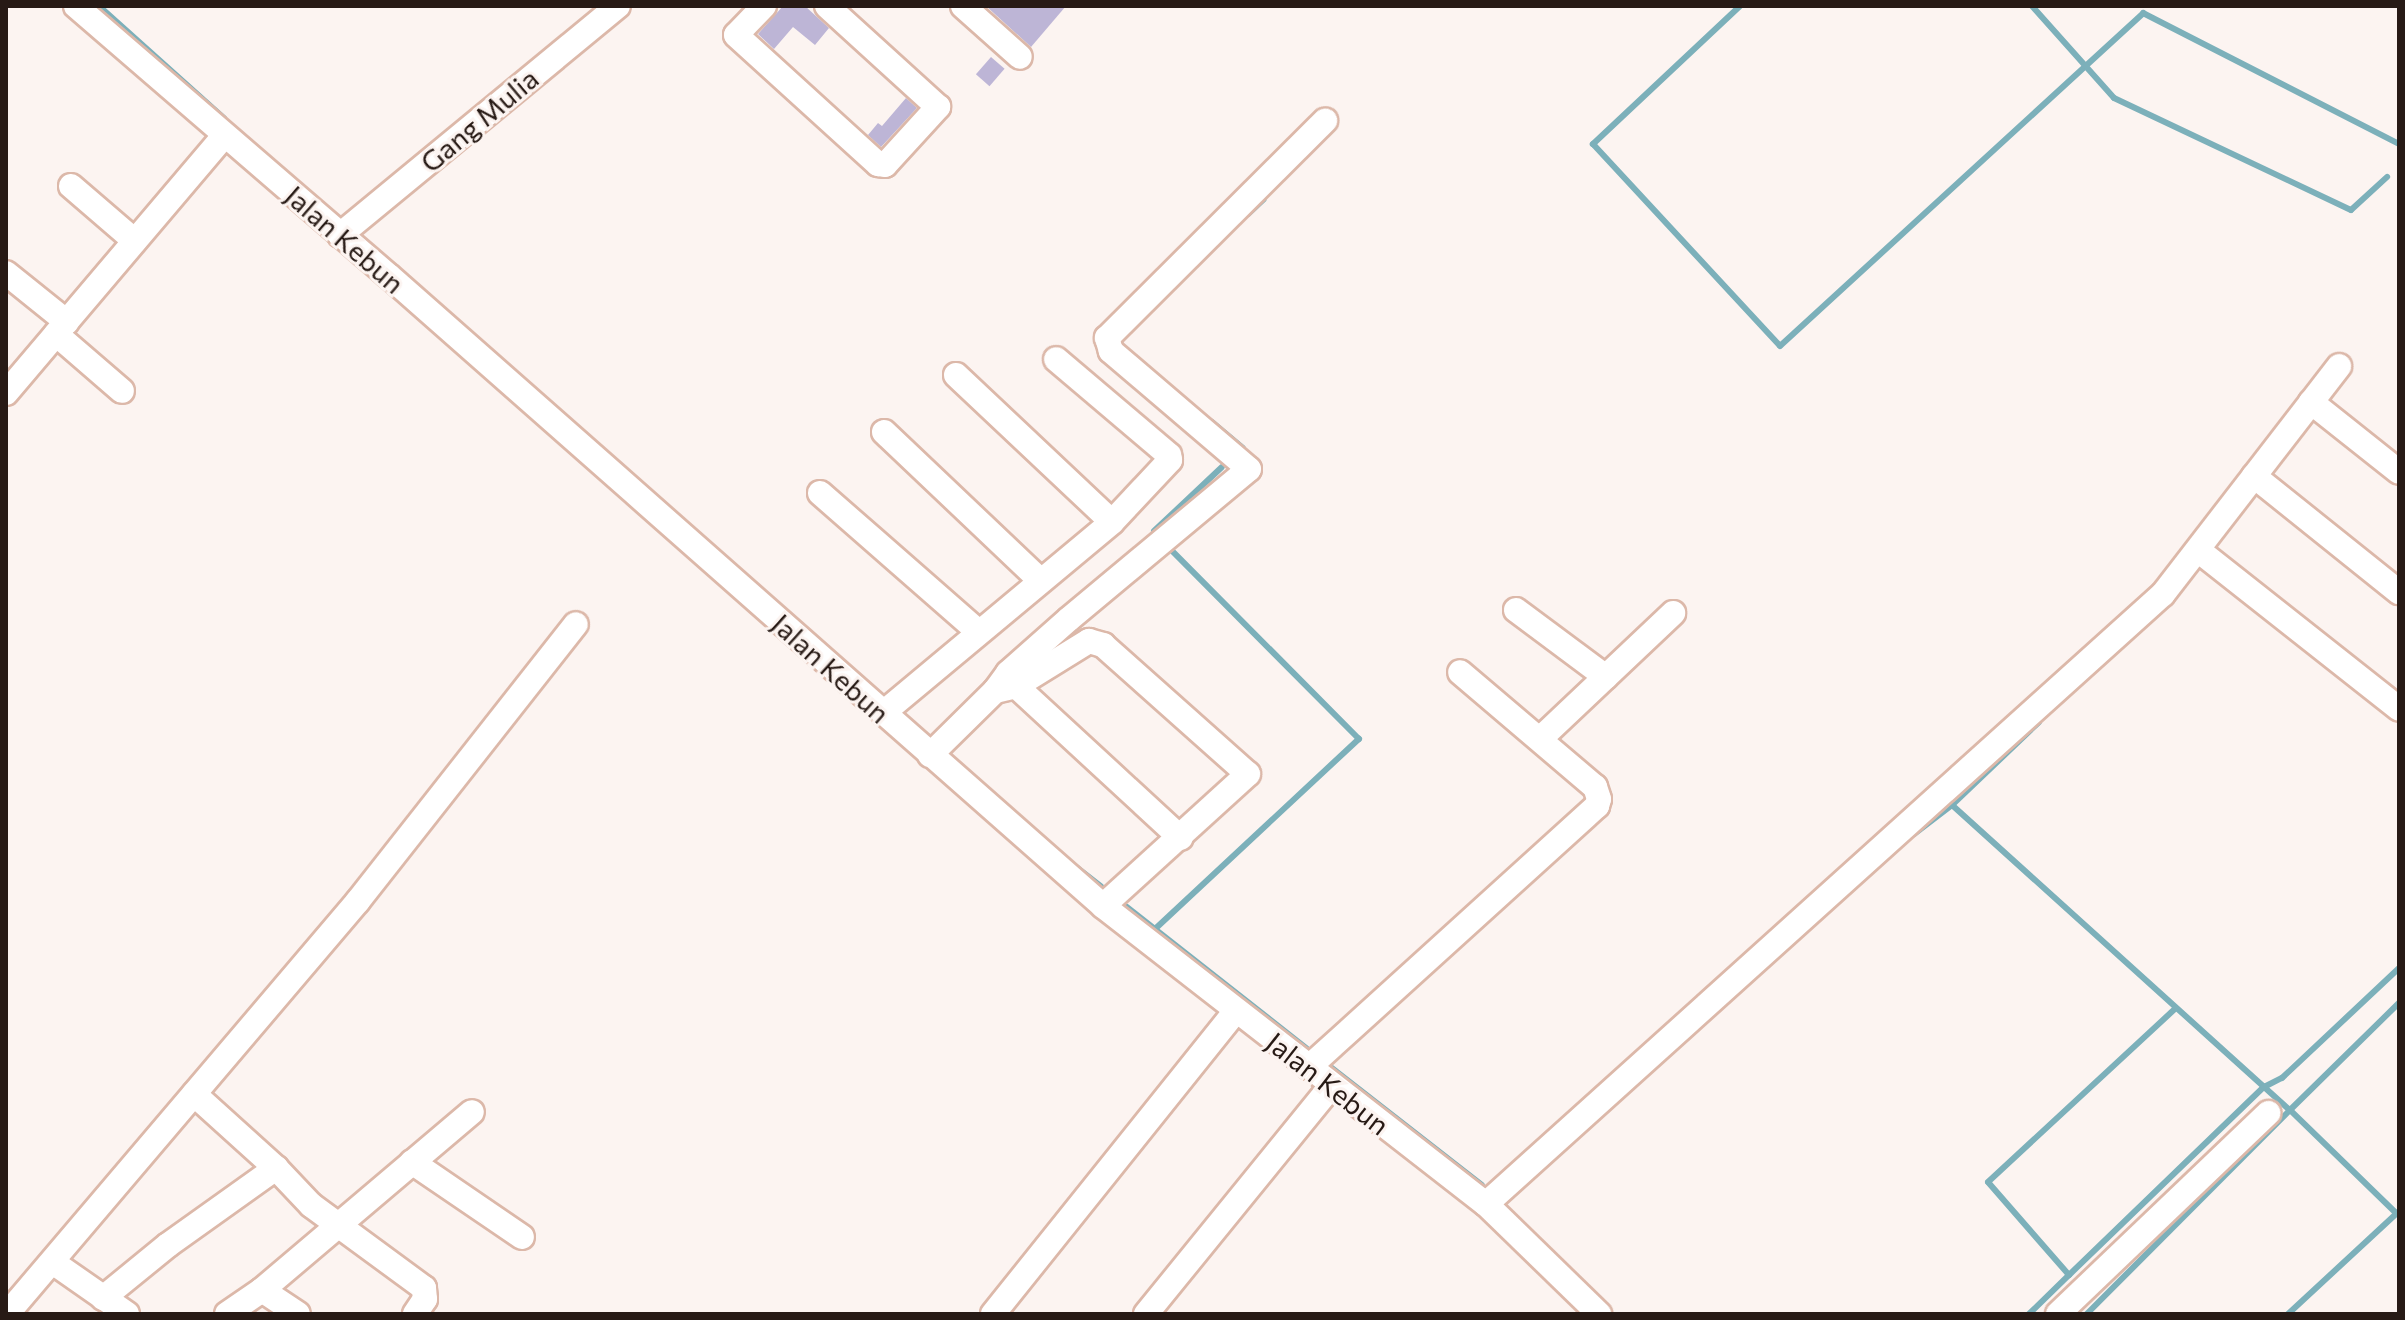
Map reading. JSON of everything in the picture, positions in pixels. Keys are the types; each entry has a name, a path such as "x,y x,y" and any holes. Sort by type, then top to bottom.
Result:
{"street":[{"name":"Jalan Kebun","path":"76,6 1103,906 1235,1012 1486,1204 1599,1314"},
{"name":"Gang Mulia","path":"340,235 618,6"},
{"path":"764,6 736,35 878,164 885,165 938,107 827,6"},
{"path":"963,6 1020,57"},
{"path":"1006,688 1008,673 1249,469 1111,351 1107,338 1325,121"},
{"path":"6,393 224,136"},
{"path":"71,186 135,241"},
{"path":"6,273 122,391"},
{"path":"883,713 1112,522 1167,464 1169,455 1056,359"},
{"path":"1486,1204 2163,594 2339,366"},
{"path":"956,375 1112,522"},
{"path":"2311,402 2399,472"},
{"path":"884,432 1041,581"},
{"path":"2254,476 2399,592"},
{"path":"820,493 979,632"},
{"path":"2198,550 2399,709"},
{"path":"1516,610 1606,677"},
{"path":"1541,738 1673,613"},
{"path":"7,1314 54,1263 358,901 576,624"},
{"path":"930,755 1006,688 1089,641 1095,642 1248,774 1103,906"},
{"path":"1309,1067 1597,806 1599,792 1595,787 1460,672"},
{"path":"1006,688 1181,838"},
{"path":"993,1314 1235,1012"},
{"path":"1146,1314 1331,1086"},
{"path":"194,1094 276,1168 299,1194 424,1288 425,1299 415,1314"},
{"path":"227,1314 262,1290 472,1112"},
{"path":"2058,1314 2268,1113"},
{"path":"412,1162 522,1237"},
{"path":"103,1298 168,1245 276,1168"},
{"path":"54,1263 127,1314"},
{"path":"262,1290 298,1314"}],"building":[{"path":"783,6 805,6 829,28 815,45 793,27 774,49 758,34"},
{"path":"986,6 1066,6 1031,47"},
{"path":"991,57 1005,69 989,86 976,74"},
{"path":"906,98 917,108 881,147 868,135 878,123 882,126"}],"waterway":[{"path":"99,6 224,118"},
{"path":"1740,6 1593,144 1780,346 2143,13 2399,144"},
{"path":"2032,6 2114,98 2351,210 2387,177"},
{"path":"1248,214 1263,200"},
{"path":"1212,422 1243,448"},
{"path":"1154,531 1222,467"},
{"path":"1155,929 1359,739 1171,550"},
{"path":"2039,722 1952,805 2290,1110 2087,1314"},
{"path":"1914,834 1952,805"},
{"path":"1075,866 1101,886"},
{"path":"1127,907 1306,1048"},
{"path":"2069,1275 2264,1087 2282,1078 2399,968"},
{"path":"2396,1213 2290,1110 2399,1003"},
{"path":"2029,1314 2069,1275 1988,1182 2176,1008"},
{"path":"1332,1068 1482,1185"},
{"path":"2288,1314 2397,1213"}]}
